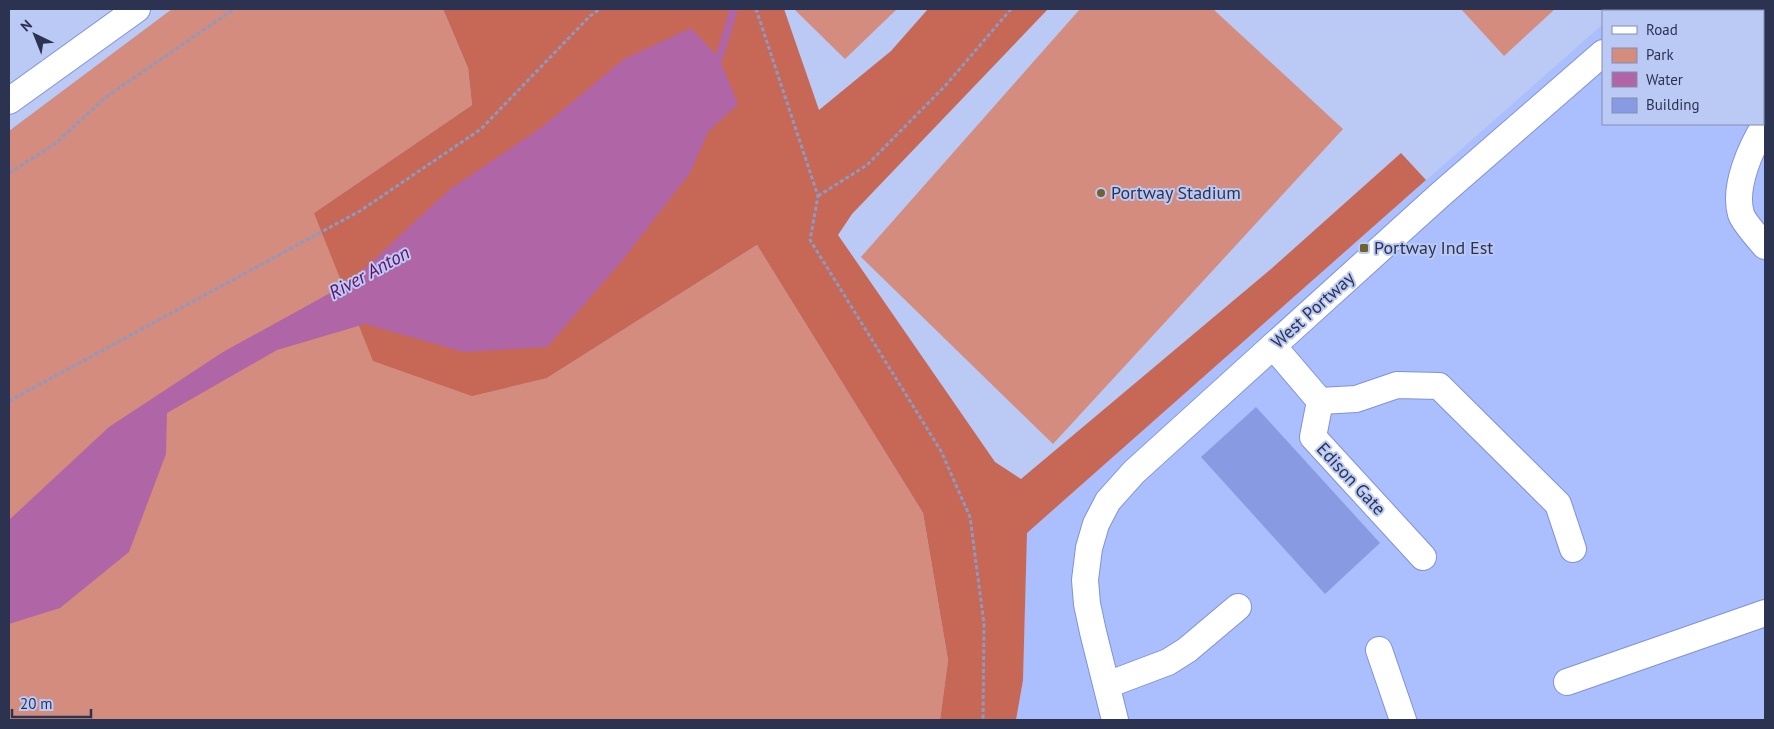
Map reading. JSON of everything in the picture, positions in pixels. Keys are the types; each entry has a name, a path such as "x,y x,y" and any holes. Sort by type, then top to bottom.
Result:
{"street":[{"path":"9,101 137,9"},
{"name":"West Portway","path":"1115,720 1087,604 1085,580 1089,548 1096,524 1108,501 1134,472 1441,194 1602,53"},
{"path":"1765,125 1754,142 1745,166 1740,194 1741,215 1765,246"},
{"path":"1273,346 1320,401 1356,399 1397,385 1439,386 1558,504 1573,549"},
{"name":"Edison Gate","path":"1320,401 1313,437 1423,557"},
{"path":"1107,684 1168,662 1187,650 1238,607"},
{"path":"1567,682 1765,612"},
{"path":"1380,650 1404,720"}],"path":[{"path":"9,173 55,144 106,97 234,9"},
{"path":"9,401 360,211 481,129 590,16 600,9"},
{"path":"756,9 818,196 810,240 941,451 970,517 984,624 983,720"},
{"path":"818,196 867,165 945,86 1011,9"}],"shaded area":[{"path":"443,9 784,9 819,110 891,51 928,9 1048,9 852,214 838,235 995,462 1021,479 1271,269 1401,153 1426,180 1027,533 1023,680 1016,720 940,720 948,660 923,513 757,245 547,378 472,396 373,361 314,213 472,105 468,68"},
{"path":"1765,9 1765,720 1016,720 1023,680 1027,533 1602,25 1602,125 1764,125 1764,10 1618,10"}],"green space":[{"path":"172,9 443,9 468,68 472,105 314,213 547,378 757,245 923,513 948,660 940,720 9,720 9,131"},
{"path":"794,9 897,9 845,59"},
{"name":"Portway Stadium","path":"1080,9 1213,9 1343,129 1053,444 861,257"},
{"path":"1461,9 1555,9 1504,56"}],"water":[{"path":"691,28 719,58 738,104 708,132 690,173 621,262 547,347 464,352 365,324 277,350 167,413 166,454 129,552 60,608 9,624 9,520 109,427 223,352 350,282 449,190 542,127 624,59"}],"building":[{"path":"1256,407 1380,543 1325,594 1201,457"}],"waterway":[{"name":"River Anton","path":"712,63 719,58 734,9"}],"place":[{"name":"Portway Stadium","path":"1101,193"},
{"name":"Portway Ind Est","path":"1364,248"}]}
